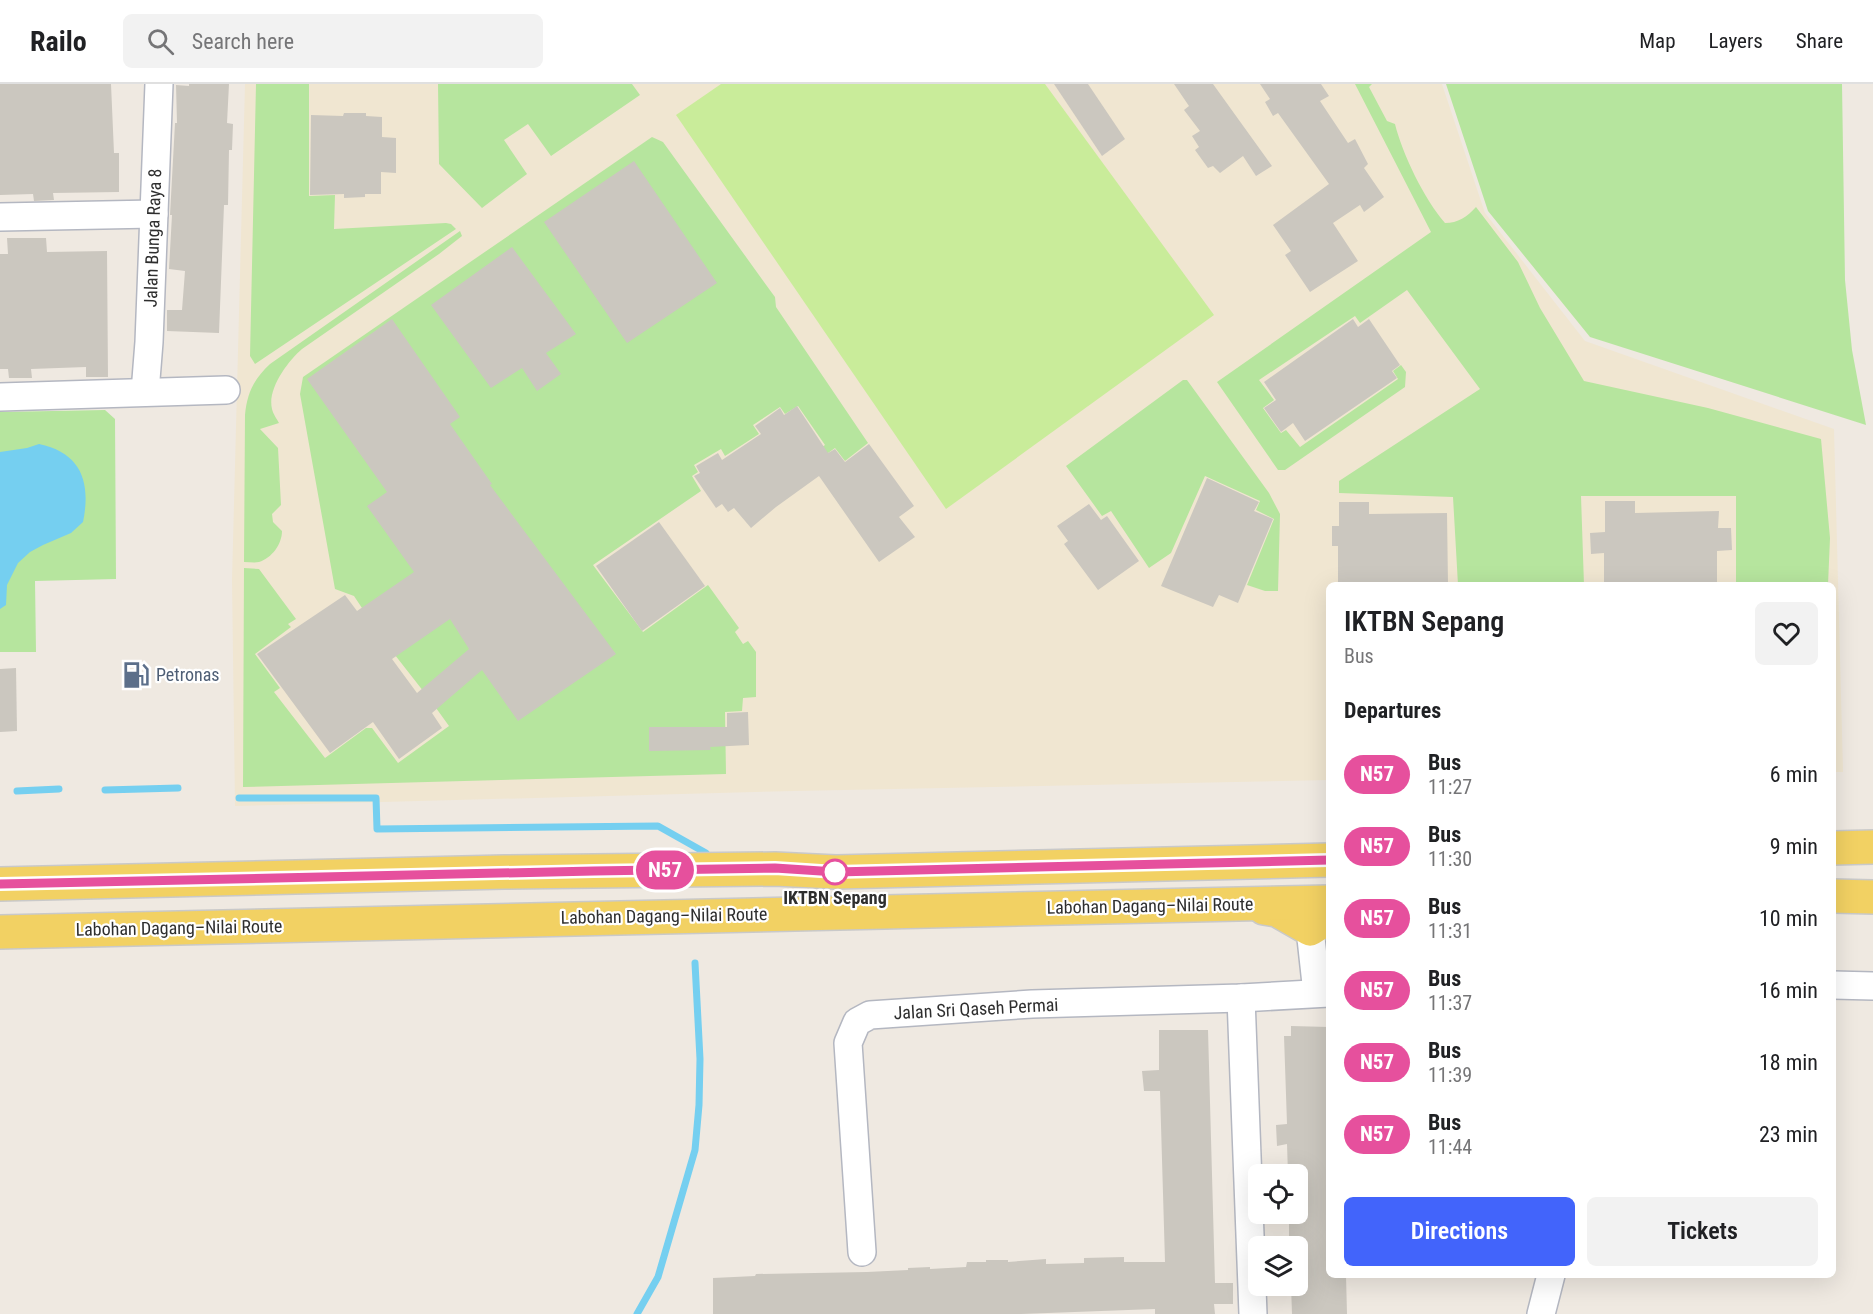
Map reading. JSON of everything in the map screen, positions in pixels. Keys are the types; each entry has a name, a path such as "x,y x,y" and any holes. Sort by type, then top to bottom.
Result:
{"main road":[{"path":"1836,848 1873,847"},
{"path":"0,884 775,868 836,872 1326,860"},
{"path":"1836,896 1873,897"},
{"name":"Labohan Dagang–Nilai Route","path":"0,932 1326,902"},
{"path":"1244,903 1320,923"}],"street":[{"name":"Jalan Bunga Raya 8","path":"146,392 159,84"},
{"path":"0,217 154,214"},
{"path":"0,397 226,390"},
{"path":"1320,923 1323,993"},
{"path":"1836,985 1873,986"},
{"name":"Jalan Sri Qaseh Permai","path":"862,1252 848,1043 857,1022 870,1015 1032,1004 1241,998 1323,993"},
{"path":"1241,998 1253,1314"},
{"path":"1541,1314 1550,1278"}],"shaded area":[{"path":"245,84 1442,84 1485,213 1585,341 1834,429 1843,772 1836,772 1836,582 1326,582 1326,780 235,806 232,580"}],"green space":[{"path":"256,84 309,84 309,196 335,195 334,229 446,223 456,229 255,364 250,356"},
{"path":"438,84 632,84 640,95 551,156 528,124 504,140 527,174 482,208 439,164"},
{"path":"721,84 1045,84 1214,315 946,509 676,115"},
{"path":"1355,84 1372,84 1369,87 1387,121 1395,124 1415,175 1429,201 1445,223 1462,219 1476,207 1518,262 1540,308 1584,381 1708,408 1821,439 1830,538 1828,582 1736,582 1736,496 1581,496 1584,582 1458,582 1453,497 1339,493 1339,481 1480,389 1407,290 1360,323 1355,316 1259,380 1274,400 1263,408 1281,433 1286,430 1300,447 1398,379 1393,371 1401,365 1406,372 1405,387 1285,470 1278,470 1217,382 1431,232"},
{"path":"1446,84 1842,84 1845,280 1852,350 1866,425 1590,337 1488,211"},
{"path":"652,137 663,142 775,297 776,307 868,443 845,461 835,448 817,461 812,454 825,445 798,406 785,414 780,407 753,425 759,434 725,456 721,449 694,465 698,472 692,476 701,491 593,565 643,632 708,585 739,628 735,632 743,644 748,641 756,652 756,697 743,698 742,711 725,712 726,774 243,787 244,568 259,569 296,619 288,624 291,627 255,654 280,688 274,692 325,758 366,728 372,728 398,763 449,726 384,641 354,596 335,589 300,394 303,377"},
{"path":"460,231 462,236 302,349 285,368 276,384 271,401 279,423 260,429 278,448 281,505 272,514 273,522 282,531 282,536 268,557 259,562 244,562 245,415 250,393 256,381 270,364"},
{"path":"1183,380 1187,380 1269,493 1280,514 1278,591 1265,591 1247,585 1274,519 1256,510 1260,501 1205,476 1171,553 1149,568 1111,511 1102,516 1066,466"},
{"path":"105,410 115,419 116,579 35,581 36,652 0,652 0,412"}],"water":[{"path":"39,444 65,454 80,472 86,495 83,522 71,533 30,552 18,563 7,585 6,605 0,609 0,452"}],"building":[{"path":"0,84 111,84 114,153 119,153 119,192 53,193 54,200 34,201 33,194 0,195"},
{"path":"189,84 229,84 227,123 233,124 232,150 229,150 228,205 224,205 219,333 167,331 167,310 182,310 185,271 169,269 172,215 170,215 175,123 177,123 176,85 189,86"},
{"path":"1054,84 1088,84 1125,139 1102,156"},
{"path":"1174,84 1213,84 1272,166 1256,176 1243,156 1220,173 1213,166 1208,168 1195,150 1199,147 1192,136 1200,131 1184,110 1189,106"},
{"path":"1260,84 1321,84 1329,96 1320,101 1348,143 1355,139 1368,164 1364,168 1384,197 1364,212 1360,205 1333,223 1358,261 1310,292 1285,255 1291,251 1273,225 1329,184 1278,113 1273,116 1265,102 1270,99"},
{"path":"344,113 366,113 366,116 382,117 382,137 396,138 396,173 381,172 381,194 344,198 344,194 310,195 311,115 343,116"},
{"path":"634,161 717,283 627,343 544,222"},
{"path":"7,238 46,238 47,252 107,251 108,377 86,377 86,367 31,369 32,378 9,378 8,369 0,369 0,254 8,254"},
{"path":"512,247 576,334 546,353 561,374 537,391 522,368 491,388 431,305"},
{"path":"392,319 460,417 450,424 492,484 490,485 616,654 518,721 482,670 432,713 442,728 399,759 373,722 330,753 257,654 345,595 357,611 414,572 367,506 387,492 307,379","holes":["450,619 469,649 417,693 392,659"]},
{"path":"1353,319 1358,327 1369,319 1400,365 1392,371 1397,378 1305,441 1293,423 1281,432 1264,408 1276,400 1264,382"},
{"path":"797,406 828,453 835,449 845,462 869,444 914,506 899,517 915,537 879,562 819,476 751,528 734,508 728,512 722,504 716,508 694,476 700,473 696,466 718,453 722,460 761,434 755,426 780,408 784,415"},
{"path":"1207,478 1259,502 1254,511 1273,519 1238,603 1219,595 1213,607 1161,586"},
{"path":"1605,501 1635,501 1635,513 1719,511 1718,528 1731,528 1732,550 1717,551 1717,582 1604,582 1604,553 1591,554 1590,533 1605,532"},
{"path":"1339,502 1369,502 1369,514 1447,513 1448,582 1338,582 1338,546 1332,546 1332,526 1339,526"},
{"path":"1089,504 1101,520 1107,516 1139,561 1098,590 1064,544 1068,541 1057,526"},
{"path":"659,522 705,586 642,631 596,566"},
{"path":"16,668 17,731 0,732 0,669"},
{"path":"748,712 749,745 710,747 711,750 649,751 649,727 727,727 727,713"},
{"path":"1291,1026 1326,1027 1326,1278 1346,1278 1347,1314 1292,1314 1291,1296 1308,1296 1308,1236 1289,1236 1289,1224 1308,1224 1308,1164 1288,1164 1287,1144 1277,1146 1276,1125 1287,1124 1284,1036 1291,1036"},
{"path":"1159,1030 1208,1030 1215,1283 1233,1283 1233,1304 1214,1304 1215,1314 1155,1314 1155,1309 1021,1314 713,1314 713,1278 755,1276 756,1274 966,1267 967,1262 986,1262 986,1260 1008,1260 1008,1262 1046,1259 1046,1264 1084,1263 1084,1258 1124,1257 1124,1262 1165,1262 1160,1091 1144,1091 1142,1071 1159,1070"}],"waterway":[{"path":"105,790 178,788"},
{"path":"17,791 59,789"},
{"path":"239,798 376,798 377,829 658,826 706,853"},
{"path":"637,1314 658,1277 695,1150 700,1059 695,963"}],"bus line":[{"name":"N57","path":"0,884 775,868 836,872 1326,860"}],"place":[{"name":"Petronas","path":"136,675"},
{"name":"IKTBN Sepang","path":"835,872"}]}
